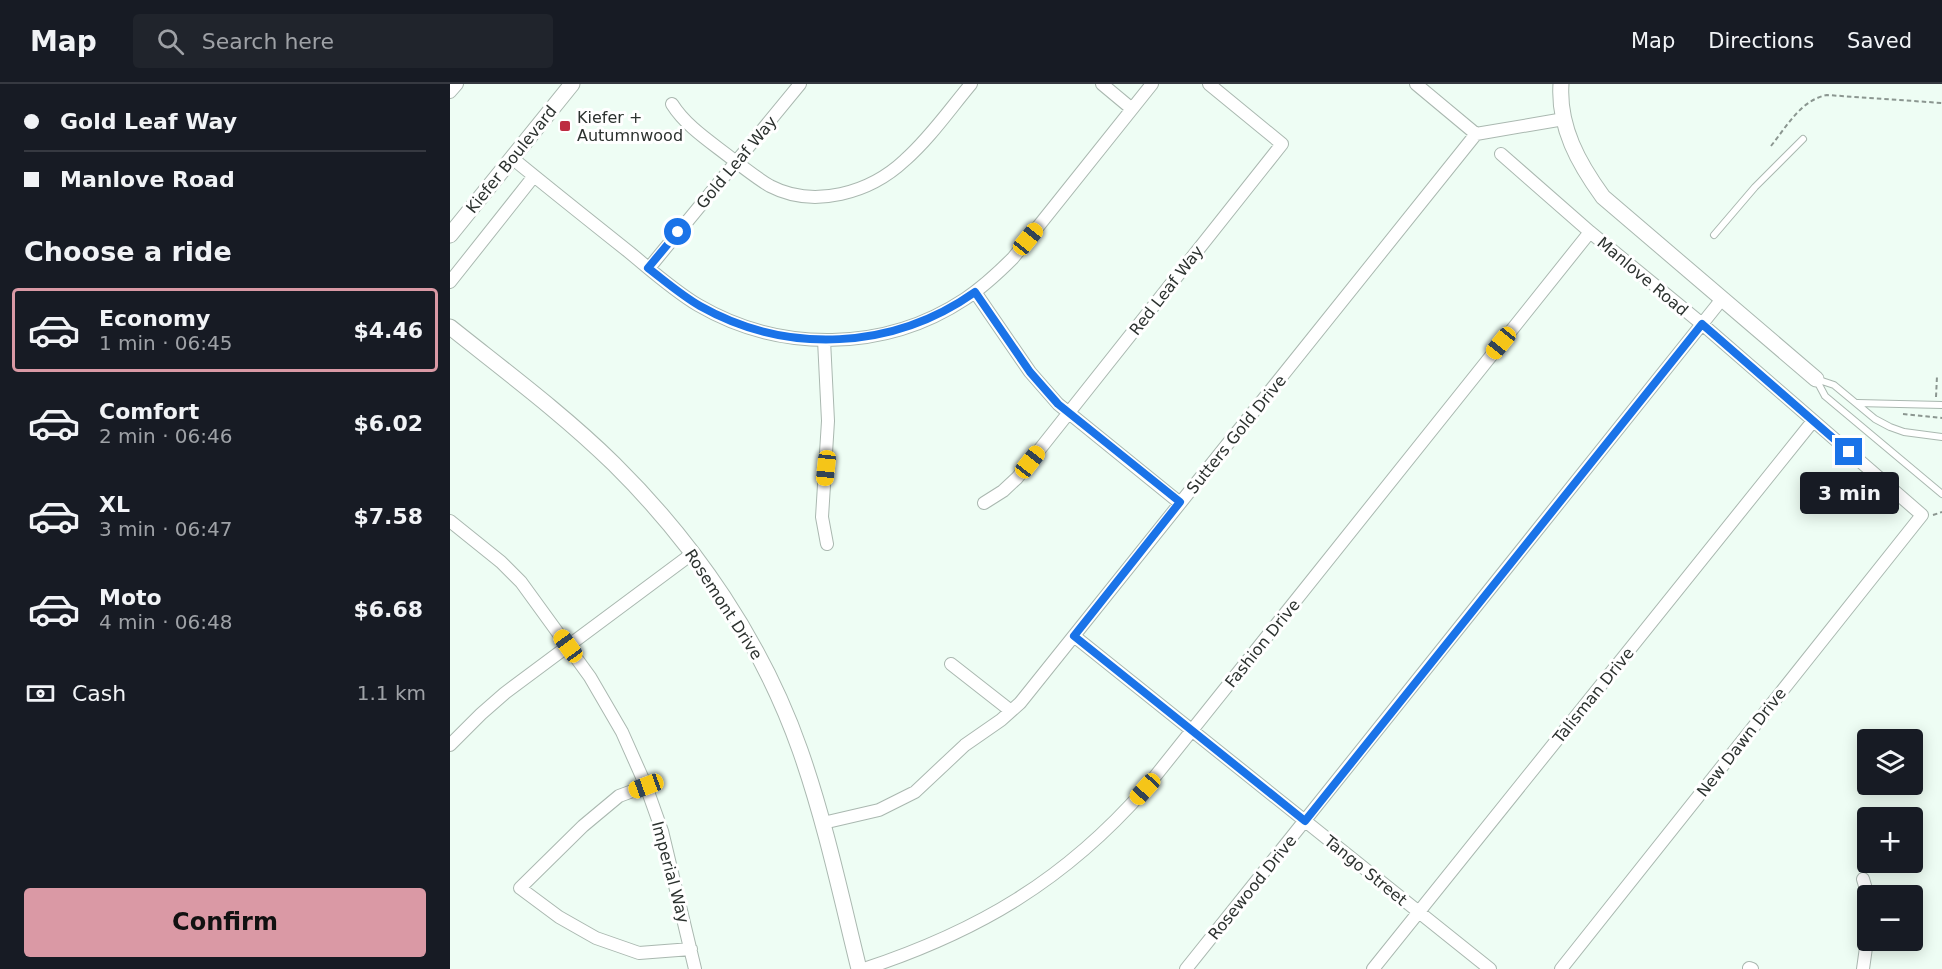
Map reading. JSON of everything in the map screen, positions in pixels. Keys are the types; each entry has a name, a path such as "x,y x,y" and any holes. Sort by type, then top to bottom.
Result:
{"street":[{"path":"450,92 457,84"},
{"name":"Kiefer Boulevard","path":"450,235 572,84"},
{"name":"Gold Leaf Way","path":"648,268 800,84"},
{"path":"672,104 685,120 770,186 793,194 831,196 856,190 882,178 905,161 971,84"},
{"path":"1102,84 1132,109"},
{"path":"512,158 688,298 730,321 771,334 824,340 866,337 892,332 941,313 975,292 1013,258 1152,84"},
{"name":"Red Leaf Way","path":"984,503 1004,491 1017,478 1282,144 1209,84"},
{"path":"1416,84 1476,134 1564,119"},
{"name":"Manlove Road","path":"1561,84 1564,119 1576,154 1585,172 1604,197 1816,379"},
{"name":"Sutters Gold Drive","path":"823,823 879,810 904,799 926,784 965,745 1011,711 1074,636 1476,134"},
{"name":"Manlove Road","path":"1501,154 1922,515"},
{"path":"450,282 534,176"},
{"name":"Fashion Drive","path":"864,969 961,932 1015,901 1058,872 1096,841 1122,815 1192,731 1590,232"},
{"path":"975,292 1039,383 1069,412 1180,502"},
{"name":"Rosewood Drive","path":"1186,969 1722,299"},
{"name":"Rosemont Drive","path":"450,327 612,462 666,519 693,553 737,618 780,699 800,748 823,823 860,969"},
{"path":"824,340 828,421 822,517 827,544"},
{"name":"Talisman Drive","path":"1373,969 1813,421"},
{"name":"New Dawn Drive","path":"1561,969 1922,515"},
{"name":"Imperial Way","path":"450,520 501,562 521,582 602,695 622,732 646,786 668,851 695,969"},
{"path":"450,745 505,693 693,553"},
{"name":"Tango Street","path":"1074,636 1490,969"},
{"path":"951,664 1011,711"},
{"path":"646,786 620,796 583,826 520,888 559,917 596,938 639,953 691,949"},
{"path":"1863,879 1865,885"},
{"path":"1863,969 1866,951"}],"lane":[{"path":"1714,235 1755,186 1803,139"},
{"name":"Manlove Road","path":"1816,379 1834,385 1875,419 1890,427 1904,432 1942,436"},
{"name":"Manlove Road","path":"1816,379 1825,396 1942,494"},
{"path":"1856,403 1942,405"}],"path":[{"path":"1771,146 1798,112 1815,98 1827,95 1942,103"},
{"path":"1894,413 1942,418"}],"place":[{"name":"Kiefer + Autumnwood","path":"565,126"}],"route":[{"path":"678,232 648,268 699,305 746,327 771,334 798,339 840,340 892,332 941,313 975,292 1030,372 1058,404 1180,502 1074,636 1305,821 1702,324 1849,452"}]}
